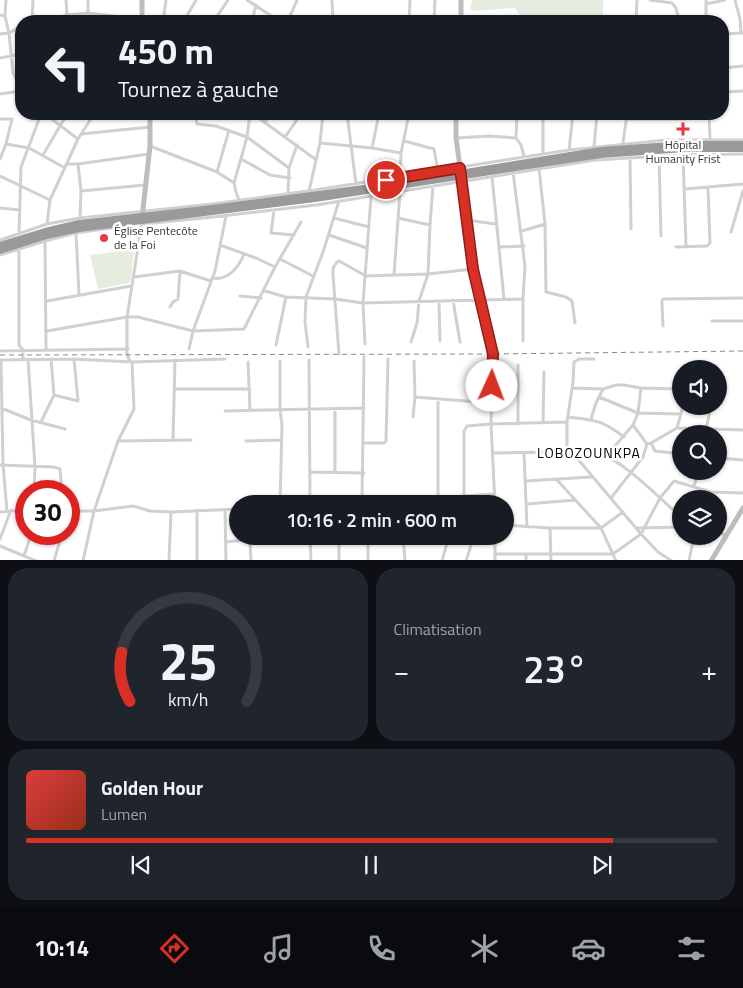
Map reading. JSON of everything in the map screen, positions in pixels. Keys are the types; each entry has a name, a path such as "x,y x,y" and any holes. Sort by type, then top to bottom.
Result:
{"highway":[{"path":"461,175 547,158 608,149 684,144 743,144"},
{"path":"0,251 47,236 80,229 142,218 315,194 609,154 743,149"},
{"path":"0,245 45,231 80,223 142,218"}],"main road":[{"path":"142,0 142,15"},
{"path":"460,0 461,15"},
{"path":"142,218 150,154 150,120"},
{"path":"456,120 456,138 461,175"},
{"path":"727,533 743,508"},
{"path":"710,560 720,545"}],"street":[{"path":"6,0 5,16 15,77"},
{"path":"32,15 33,0"},
{"path":"66,0 66,15"},
{"path":"88,0 88,13"},
{"path":"164,15 166,0"},
{"path":"187,15 196,0"},
{"path":"217,15 228,0"},
{"path":"247,0 270,15"},
{"path":"332,0 333,15"},
{"path":"409,15 410,0"},
{"path":"434,15 435,0"},
{"path":"636,15 637,0"},
{"path":"650,0 672,3 676,8 677,15"},
{"path":"706,15 706,2 725,0"},
{"path":"729,34 742,33 735,0"},
{"path":"290,15 296,1"},
{"path":"254,15 256,6"},
{"path":"73,15 88,13 103,15"},
{"path":"0,15 5,16"},
{"path":"0,34 9,33 15,30"},
{"path":"0,58 15,55"},
{"path":"729,67 743,66"},
{"path":"0,94 15,91"},
{"path":"729,92 743,91"},
{"path":"0,119 12,119 0,159"},
{"path":"20,233 21,167 40,120"},
{"path":"53,120 78,139"},
{"path":"43,155 62,120"},
{"path":"47,224 50,200 78,139 90,120"},
{"path":"196,120 196,124 216,126 247,137 289,168"},
{"path":"239,200 234,183 251,120"},
{"path":"262,120 316,159"},
{"path":"285,137 297,120"},
{"path":"309,191 320,143 322,120"},
{"path":"348,120 356,184"},
{"path":"372,148 378,120"},
{"path":"400,178 401,153 408,120"},
{"path":"517,120 516,138 521,145 524,156"},
{"path":"543,120 543,154"},
{"path":"569,150 572,120"},
{"path":"594,147 596,120"},
{"path":"623,143 627,120"},
{"path":"709,120 710,139"},
{"path":"81,134 150,127"},
{"path":"218,172 229,130"},
{"path":"456,138 489,136 516,138"},
{"path":"0,240 47,224 80,218 226,216 371,197 434,186 461,175 524,156 623,143 710,139 743,140"},
{"path":"404,141 434,149 438,171"},
{"path":"320,143 401,153"},
{"path":"6,144 29,148 65,166 150,154"},
{"path":"288,194 289,168 297,145"},
{"path":"150,146 218,172 234,183"},
{"path":"0,255 45,241 142,218 239,200 438,171 461,175 492,176 595,160 630,157 743,154"},
{"path":"683,155 686,246"},
{"path":"659,156 661,236"},
{"path":"630,157 631,229"},
{"path":"241,159 272,176 290,178"},
{"path":"78,164 81,191 80,218"},
{"path":"540,168 545,224 546,292 566,297 572,301 574,323"},
{"path":"513,172 524,246 523,341"},
{"path":"461,175 473,269 493,354 491,424 495,494 480,495"},
{"path":"0,176 50,200"},
{"path":"492,176 504,299"},
{"path":"685,189 743,184"},
{"path":"81,191 145,185"},
{"path":"411,342 417,323 419,301 428,274 434,186"},
{"path":"676,247 706,246 710,243 708,188"},
{"path":"731,232 743,191"},
{"path":"394,275 400,192"},
{"path":"366,344 363,303 371,197"},
{"path":"308,347 305,322 306,297 329,235 339,201"},
{"path":"0,208 20,210"},
{"path":"274,210 271,233 294,235"},
{"path":"188,349 215,271 226,216"},
{"path":"83,560 94,511 118,440 135,406 131,362 127,355 127,317 142,218"},
{"path":"334,218 369,227"},
{"path":"398,218 430,225"},
{"path":"466,220 496,224"},
{"path":"46,331 127,317 138,317 193,330 244,329 301,222"},
{"path":"522,231 545,224"},
{"path":"76,233 79,295"},
{"path":"329,235 367,248"},
{"path":"45,241 46,350"},
{"path":"220,244 256,258 275,268"},
{"path":"500,247 524,246"},
{"path":"19,248 19,346 23,350 23,360"},
{"path":"211,281 212,278 226,277 240,265 244,254"},
{"path":"280,259 313,276"},
{"path":"338,354 333,268 336,262 339,261 366,276 428,274 473,269"},
{"path":"134,277 180,272 211,281"},
{"path":"170,307 178,299 180,272"},
{"path":"46,301 131,286"},
{"path":"264,291 286,297 335,299 363,303 523,299"},
{"path":"240,296 260,298"},
{"path":"276,345 286,297"},
{"path":"663,326 662,300 664,299 743,298"},
{"path":"452,300 460,342"},
{"path":"439,301 440,341"},
{"path":"712,321 743,321"},
{"path":"0,351 128,349"},
{"path":"362,495 364,357"},
{"path":"364,443 384,443 386,441 388,358"},
{"path":"28,359 34,480"},
{"path":"41,422 54,396 51,359"},
{"path":"54,396 78,401 74,359"},
{"path":"0,539 9,510 2,465 1,360 74,359 131,362 225,359"},
{"path":"594,359 579,359 574,362 568,416 569,451 658,552 672,560"},
{"path":"173,440 175,360"},
{"path":"309,360 310,495"},
{"path":"280,361 282,425 280,495"},
{"path":"413,417 415,397 414,361"},
{"path":"248,362 250,410"},
{"path":"518,365 518,424"},
{"path":"543,422 544,372"},
{"path":"572,388 603,389 624,384 641,388 672,389"},
{"path":"174,389 250,388"},
{"path":"607,455 633,425 638,413 641,388"},
{"path":"591,419 603,389"},
{"path":"415,397 491,403"},
{"path":"599,397 638,413 672,414"},
{"path":"438,399 438,495"},
{"path":"1,408 31,420 65,428"},
{"path":"225,411 364,408"},
{"path":"335,472 336,409"},
{"path":"568,416 606,423 624,437"},
{"path":"464,495 465,428 467,426 568,422"},
{"path":"633,425 655,451 672,453"},
{"path":"727,431 743,430"},
{"path":"611,498 643,457 649,443 672,431"},
{"path":"118,440 190,440"},
{"path":"246,441 281,440"},
{"path":"493,453 524,454 597,451 607,455 672,509"},
{"path":"524,454 527,527"},
{"path":"727,459 743,460"},
{"path":"2,465 54,467 60,469 61,480"},
{"path":"310,472 364,473"},
{"path":"526,481 591,477"},
{"path":"557,480 600,528 616,560"},
{"path":"694,486 696,480"},
{"path":"495,554 613,554 641,534 660,498 674,481 705,490"},
{"path":"0,483 5,483"},
{"path":"727,492 743,493"},
{"path":"527,504 574,500"},
{"path":"80,511 133,506 150,511 170,512 229,510"},
{"path":"0,512 15,510"},
{"path":"197,510 197,560"},
{"path":"225,510 226,560"},
{"path":"169,560 170,512"},
{"path":"514,526 600,528 623,512"},
{"path":"636,528 672,526"},
{"path":"550,528 551,560"},
{"path":"225,542 229,542"},
{"path":"24,556 28,545"},
{"path":"54,560 59,545"},
{"path":"250,545 251,560"},
{"path":"310,545 311,560"},
{"path":"338,545 339,560"},
{"path":"368,545 368,560"},
{"path":"404,545 404,560"},
{"path":"442,560 446,545"},
{"path":"466,560 471,545"},
{"path":"495,560 496,545"},
{"path":"689,560 692,545"},
{"path":"0,546 36,560"},
{"path":"526,554 526,560"}],"shaded area":[{"path":"472,0 603,0 603,15 520,15 515,8 473,11 470,9"},
{"path":"134,249 131,280 129,283 98,289 90,255"}],"railway":[{"path":"0,355 493,354 743,351"}],"place":[{"name":"Hôpital Humanity Frist","path":"683,129"},
{"name":"Église Pentecôte de la Foi","path":"104,238"}],"district":[{"name":"LOBOZOUNKPA","path":"589,453"}],"route":[{"path":"386,180 460,168 473,269 493,354 492,386"}]}
